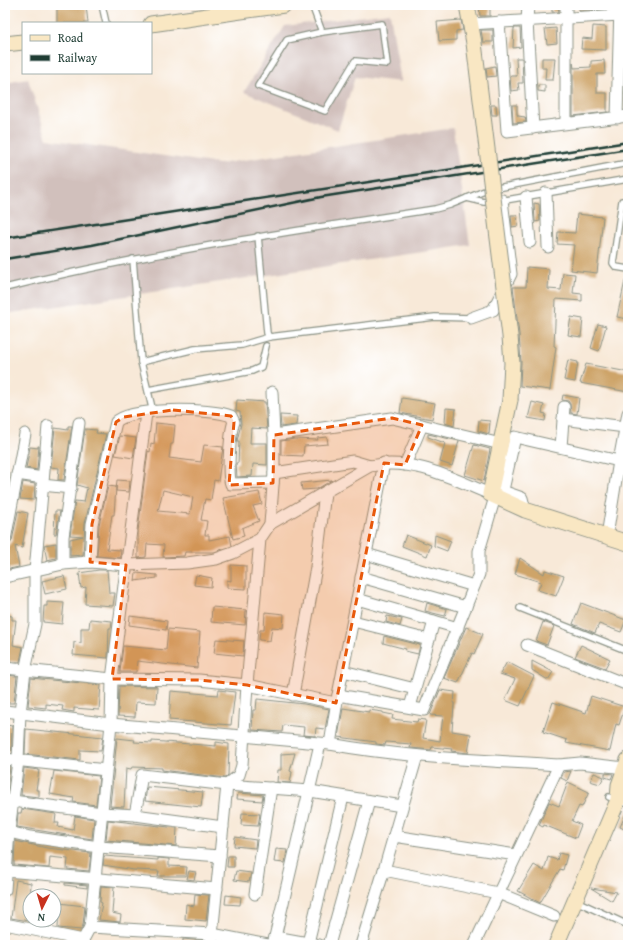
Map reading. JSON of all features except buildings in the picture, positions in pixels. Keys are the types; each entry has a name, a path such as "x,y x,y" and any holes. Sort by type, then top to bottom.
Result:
{"main road":[{"path":"152,24 277,5"},
{"path":"467,5 474,43 512,363 510,400 500,444 492,496 525,510 628,543"},
{"path":"5,44 22,42"},
{"path":"556,945 618,800 619,785 627,764"}],"street":[{"path":"528,5 527,21 533,128"},
{"path":"566,5 566,123"},
{"path":"471,24 499,22 527,21 566,18 620,10 622,117 507,131 499,22"},
{"path":"546,193 548,247"},
{"path":"526,197 530,242"},
{"path":"471,318 493,310 511,274 502,200"},
{"path":"270,524 274,478 272,392"},
{"path":"561,446 564,407"},
{"path":"90,562 92,524 116,422 124,416 173,410 200,411 231,416 234,422 232,426 230,452 231,484 274,478 353,461 370,466"},
{"path":"5,924 84,942 90,928 100,847 111,724 112,679 126,565 150,412"},
{"path":"607,536 624,461 625,427 628,413"},
{"path":"274,435 392,418 500,444"},
{"path":"563,419 625,427"},
{"path":"63,564 63,537 79,423"},
{"path":"405,465 422,425"},
{"path":"5,890 7,831 13,801 18,760 20,713 25,671 35,624 35,571 48,426"},
{"path":"5,540 8,511 25,434"},
{"path":"525,510 522,498 503,490 514,438 517,436 624,461"},
{"path":"272,942 310,791 337,699 384,463"},
{"path":"5,668 112,679 199,680 247,685 293,695 410,707 424,710 480,570 479,551 492,496 419,466 384,463 370,466 270,524 260,539 247,685 244,737 239,775 227,785 211,940"},
{"path":"17,474 43,482 71,488"},
{"path":"293,695 316,567 325,493"},
{"path":"5,577 63,564 90,562 126,565 186,563 216,559 260,539"},
{"path":"366,554 474,586"},
{"path":"361,577 466,607"},
{"path":"357,599 458,628"},
{"path":"352,621 429,640"},
{"path":"410,707 434,622"},
{"path":"527,645 628,685"},
{"path":"343,671 415,689"},
{"path":"5,711 111,724 325,744 417,756 559,765 580,763 627,764"},
{"path":"362,945 417,756"},
{"path":"5,759 106,770"},
{"path":"474,945 559,765"},
{"path":"135,815 142,775 227,785 310,791 402,806"},
{"path":"255,894 271,788"},
{"path":"90,928 211,940 314,944 343,797"},
{"path":"13,801 223,827"},
{"path":"329,945 369,801"},
{"path":"7,831 30,837 100,847 220,856"},
{"path":"394,836 516,854"},
{"path":"384,870 498,893 554,916"},
{"path":"6,871 95,880 217,889"}],"lane":[{"path":"102,5 106,22"},
{"path":"312,5 322,32"},
{"path":"382,24 387,64 355,61 325,111 258,86 287,40 322,32 382,24"},
{"path":"5,288 134,259 258,236 435,209 487,190 628,163"},
{"path":"467,198 484,202 502,200 628,179"},
{"path":"622,201 613,263 616,267 628,269"},
{"path":"258,236 267,333 269,337"},
{"path":"134,259 141,362 148,390 150,412"},
{"path":"141,362 195,349 242,345 269,337 435,317 471,318"},
{"path":"148,390 252,371 261,367 266,346"},
{"path":"520,608 628,651"},
{"path":"575,900 628,925"}],"highlighted area":[{"path":"173,410 231,416 234,422 229,485 273,483 274,435 392,418 422,425 405,465 384,463 336,703 247,685 199,680 112,679 126,565 90,562 92,524 116,422 124,417"}],"shaded area":[{"path":"390,13 401,82 355,77 338,130 244,92 285,26"},
{"path":"28,79 47,139 219,164 453,128 470,245 5,314 5,83"}],"railway":[{"path":"5,238 628,142"},
{"path":"5,259 92,245 321,197 628,149"}]}
